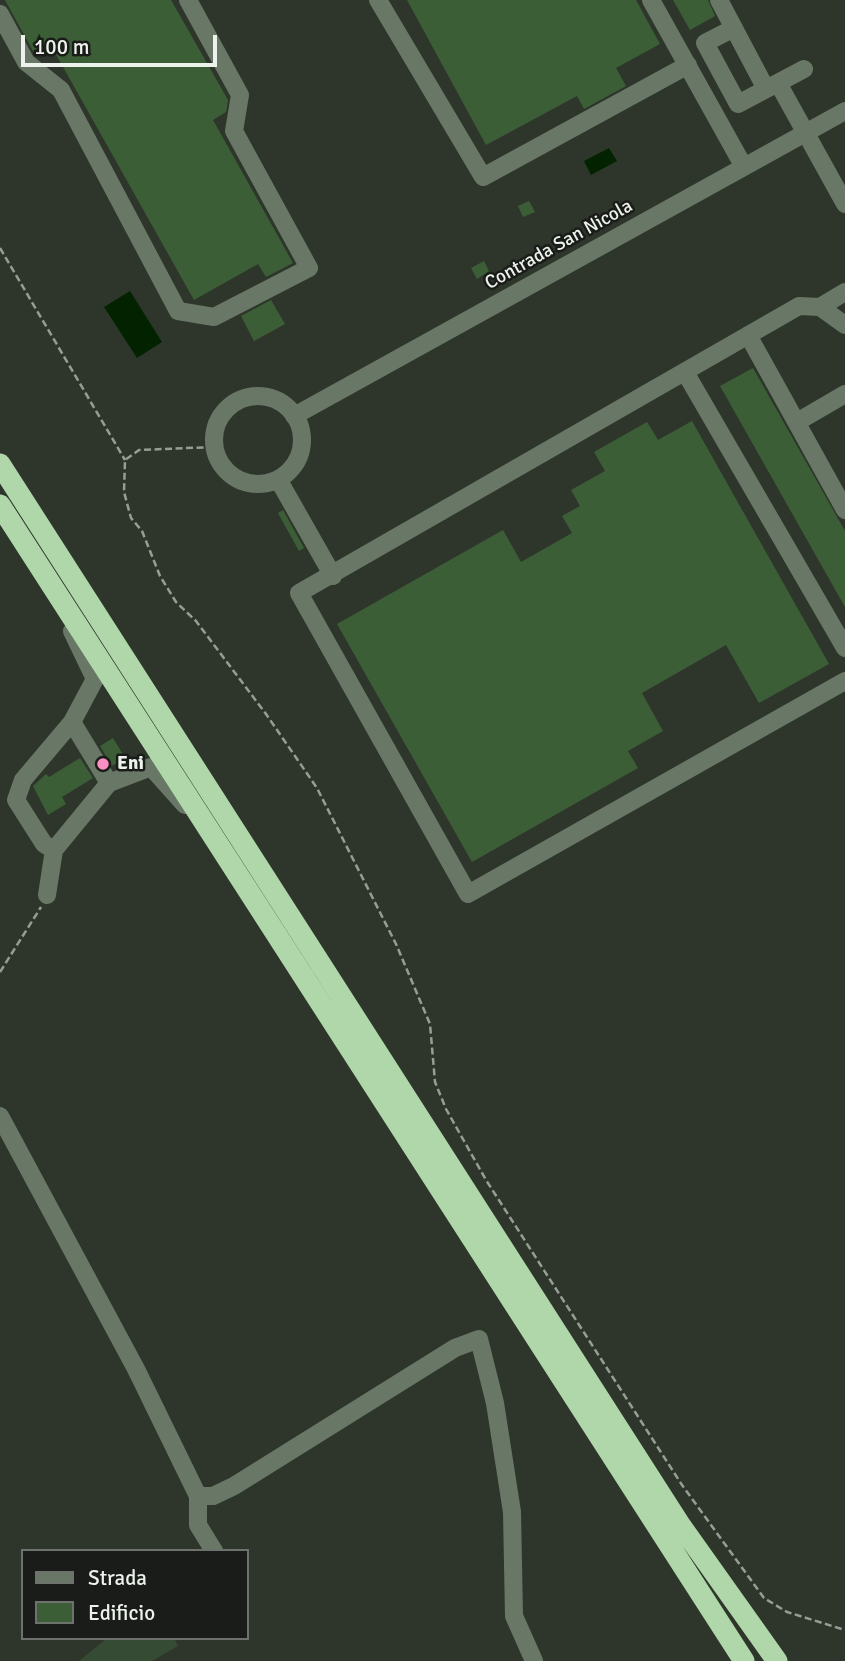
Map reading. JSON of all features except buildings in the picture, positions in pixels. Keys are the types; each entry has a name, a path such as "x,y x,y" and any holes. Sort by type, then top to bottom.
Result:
{"highway":[{"path":"0,464 680,1523 777,1661"},
{"path":"0,505 744,1661"},
{"path":"764,1641 784,1661"}],"street":[{"path":"0,14 26,62 61,90 178,311 214,317 309,268 233,131 240,95 188,0"},
{"path":"378,0 483,177 688,65"},
{"path":"652,0 744,167"},
{"path":"719,0 734,28 805,133 845,204"},
{"path":"734,28 705,43 737,104 804,69"},
{"name":"Contrada San Nicola","path":"294,415 845,111"},
{"path":"845,292 820,307 799,306 333,576 299,593 468,894 845,681"},
{"path":"820,307 845,326"},
{"path":"748,335 845,510"},
{"path":"685,372 845,648"},
{"path":"797,422 845,394"},
{"path":"248,397 274,399 294,415 302,435 301,446 294,465 278,479 258,484 238,480 222,466 214,447 218,422 235,402 248,397"},
{"path":"278,479 333,576"},
{"path":"42,571 95,679 72,722 23,780 16,800 44,844 54,850"},
{"path":"72,722 109,783"},
{"path":"47,895 54,850 109,783 151,767 211,833"},
{"path":"0,1116 136,1368 198,1496 198,1525 213,1549"},
{"path":"198,1496 213,1496 234,1486 454,1348 479,1339 495,1403 512,1512 514,1616 534,1661"}],"path":[{"path":"0,248 125,460 124,492 131,518 142,531 160,576 176,601 196,621 266,714 317,788 396,944 429,1024 435,1082 446,1109 486,1180 682,1485 764,1598 787,1612 845,1630"},
{"path":"125,460 139,450 214,447"},
{"path":"0,972 31,926 47,895"}],"shaded area":[{"path":"609,148 617,161 591,175 584,161"},
{"path":"130,291 162,342 137,358 104,307"},
{"path":"105,1640 175,1640 178,1646 152,1661 79,1661"}],"place":[{"name":"Eni","path":"103,764"}]}
